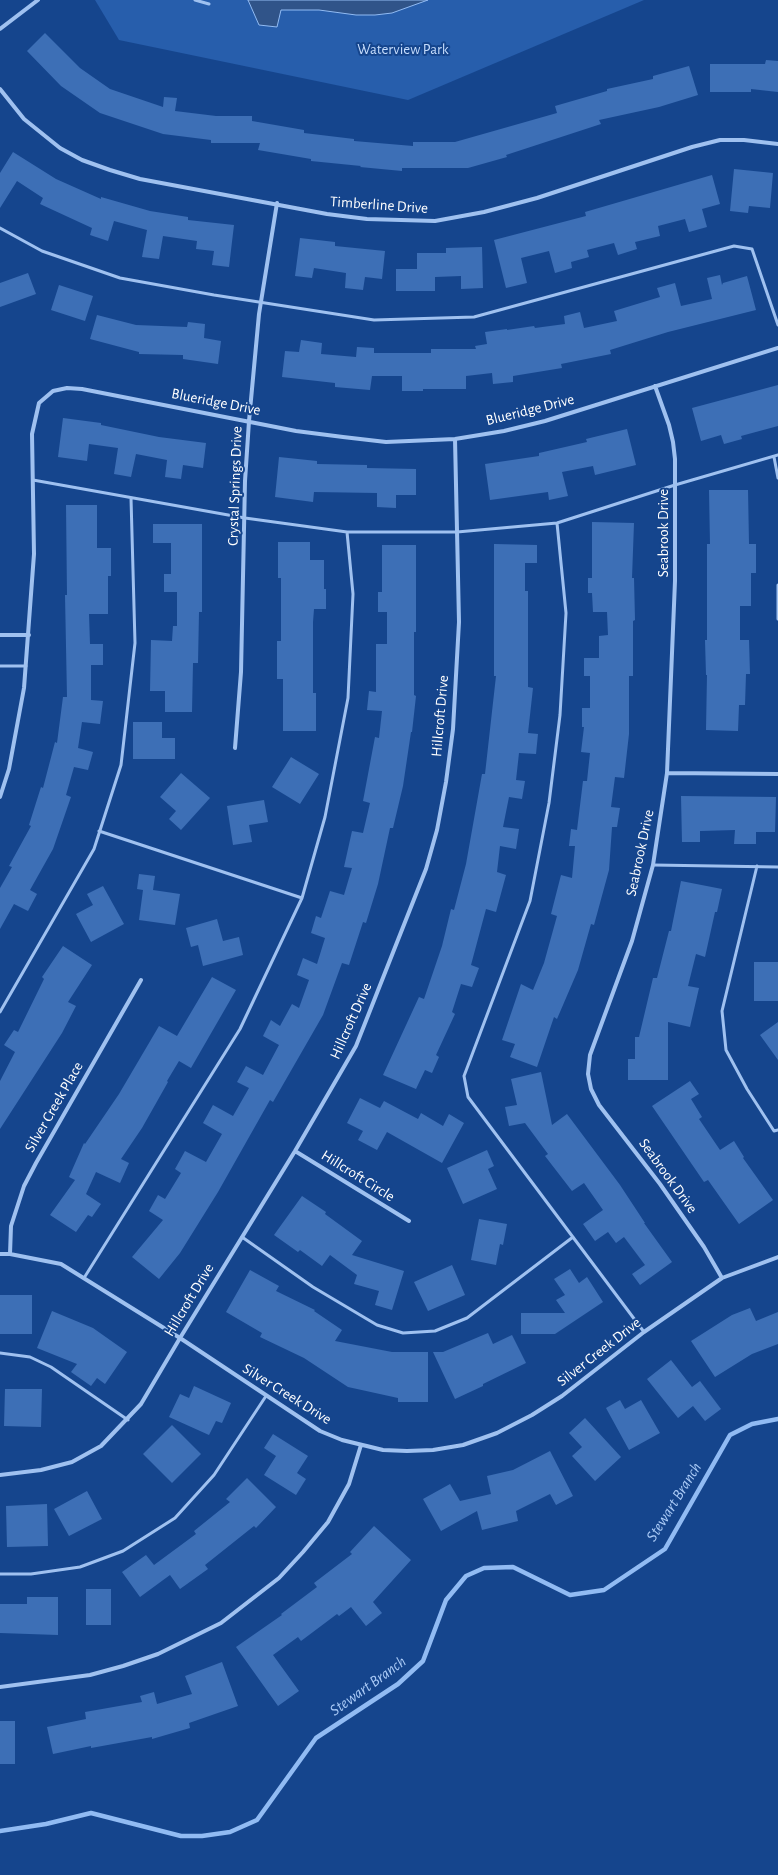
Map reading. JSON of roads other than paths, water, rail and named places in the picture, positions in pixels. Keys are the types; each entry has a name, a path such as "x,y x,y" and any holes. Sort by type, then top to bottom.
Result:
{"street":[{"path":"0,29 38,0"},
{"name":"Timberline Drive","path":"0,89 24,119 60,148 82,160 140,179 277,203 327,214 367,219 435,221 484,212 537,198 692,147 720,140 744,140 778,144"},
{"name":"Crystal Springs Drive","path":"235,748 241,672 245,481 249,421 261,303 277,203"},
{"name":"Blueridge Drive","path":"0,797 9,769 18,723 29,635 34,554 32,434 35,415 39,403 53,391 66,388 82,389 296,431 386,442 455,439 504,431 545,421 778,348"},
{"name":"Seabrook Drive","path":"655,386 669,425 673,442 675,485 675,581 667,773 653,865 632,942 590,1055 588,1074 591,1089 599,1105 660,1184 704,1247 722,1278"},
{"name":"Hillcroft Drive","path":"0,1475 41,1470 72,1462 101,1446 128,1420 141,1404 295,1151 356,1046 426,868 446,782 453,729 459,622 455,439"},
{"path":"0,635 29,635"},
{"path":"667,773 778,774"},
{"name":"Silver Creek Place","path":"10,1254 11,1226 24,1186 141,980"},
{"name":"Hillcroft Circle","path":"295,1151 409,1221"},
{"name":"Silver Creek Drive","path":"0,1254 10,1254 62,1264 180,1338 320,1431 342,1440 383,1450 433,1450 463,1445 497,1433 532,1415 562,1396 644,1332 722,1278 778,1257"},
{"path":"0,1687 90,1675 123,1666 158,1654 221,1623 279,1578 328,1522 349,1484 361,1445"}],"lane":[{"path":"195,0 209,4"},
{"path":"0,228 42,251 120,278 261,303 374,320 474,317 734,246 752,250 778,326"},
{"path":"33,480 245,518 347,532 457,532 557,522 778,455"},
{"path":"774,457 778,478"},
{"path":"0,1012 94,849 121,765 135,643 131,498"},
{"path":"557,522 566,613 560,715 549,803 530,901 464,1076 468,1097 644,1332"},
{"path":"84,1278 240,1029 302,898 325,817 348,698 352,594 347,532"},
{"path":"778,585 778,619"},
{"path":"0,666 26,666"},
{"path":"99,831 302,898"},
{"path":"653,865 778,867"},
{"path":"757,866 722,1011 726,1050 746,1089 774,1131 778,1130"},
{"path":"242,1238 319,1291 377,1325 403,1333 435,1331 467,1318 573,1237"},
{"path":"0,1353 30,1357 51,1367 128,1420"},
{"path":"0,1574 31,1574 80,1567 123,1551 175,1518 214,1475 266,1396"}],"waterway":[{"name":"Stewart Branch","path":"0,1831 46,1824 91,1813 181,1836 202,1836 230,1832 257,1820 316,1738 398,1684 423,1661 446,1600 466,1576 484,1568 513,1567 570,1595 604,1590 665,1549 730,1435 752,1424 778,1419"}],"park label":[{"name":"Waterview Park","path":"403,49"}]}
